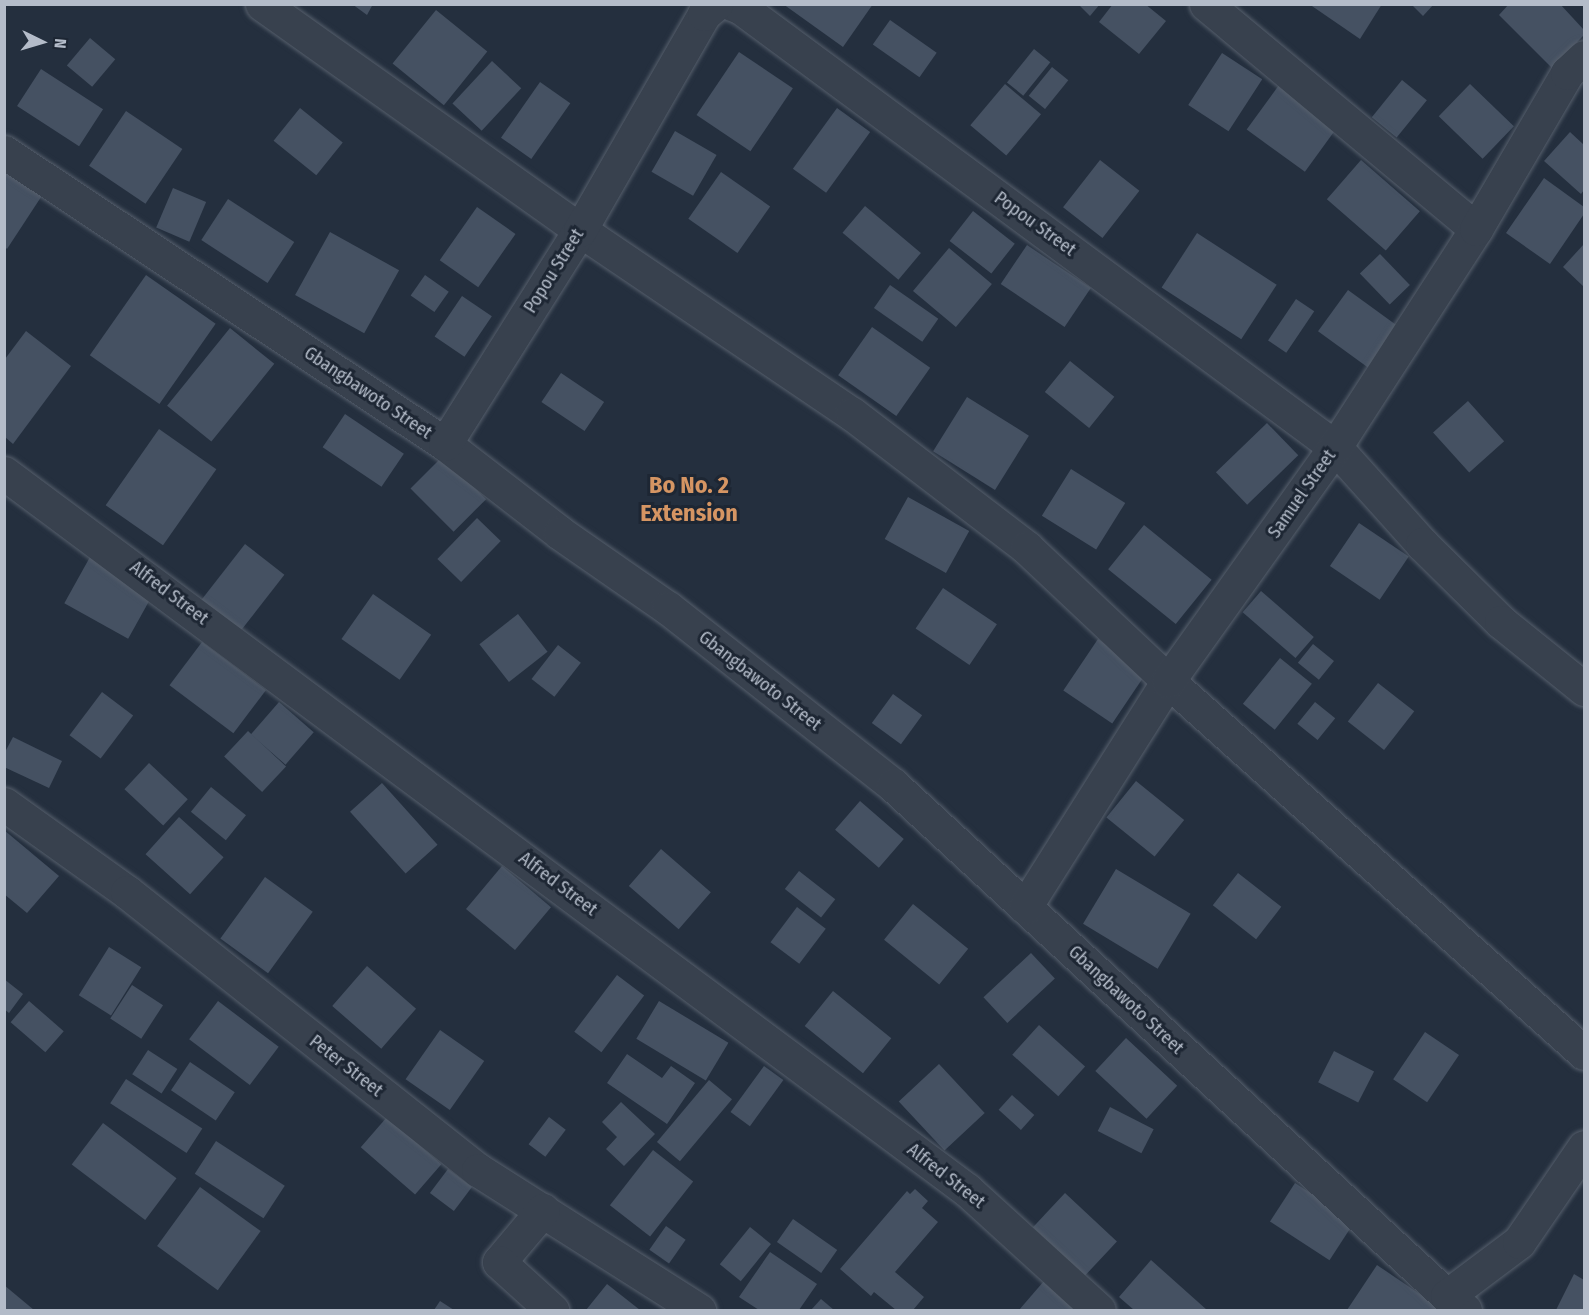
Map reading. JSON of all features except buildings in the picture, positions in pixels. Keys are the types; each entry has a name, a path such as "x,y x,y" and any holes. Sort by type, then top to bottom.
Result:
{"street":[{"path":"262,4 580,230 852,414 1027,548 1168,681 1584,1053"},
{"name":"Popou Street","path":"445,444 580,230 704,14 716,4"},
{"name":"Popou Street","path":"732,4 740,7 1335,447 1422,544 1501,622 1584,689"},
{"path":"1206,4 1476,229"},
{"name":"Samuel Street","path":"1025,907 1168,681 1335,447 1476,229 1576,65"},
{"name":"Gbangbawoto Street","path":"4,152 445,444 560,533 668,608 893,785 1456,1303"},
{"name":"Alfred Street","path":"4,473 64,515 967,1190 1099,1311"},
{"name":"Peter Street","path":"4,804 127,892 478,1170 699,1311"},
{"path":"1456,1303 1519,1242 1584,1147"},
{"path":"543,1210 499,1262 552,1311"}],"district":[{"name":"Bo No. 2 Extension","path":"689,500"}]}
